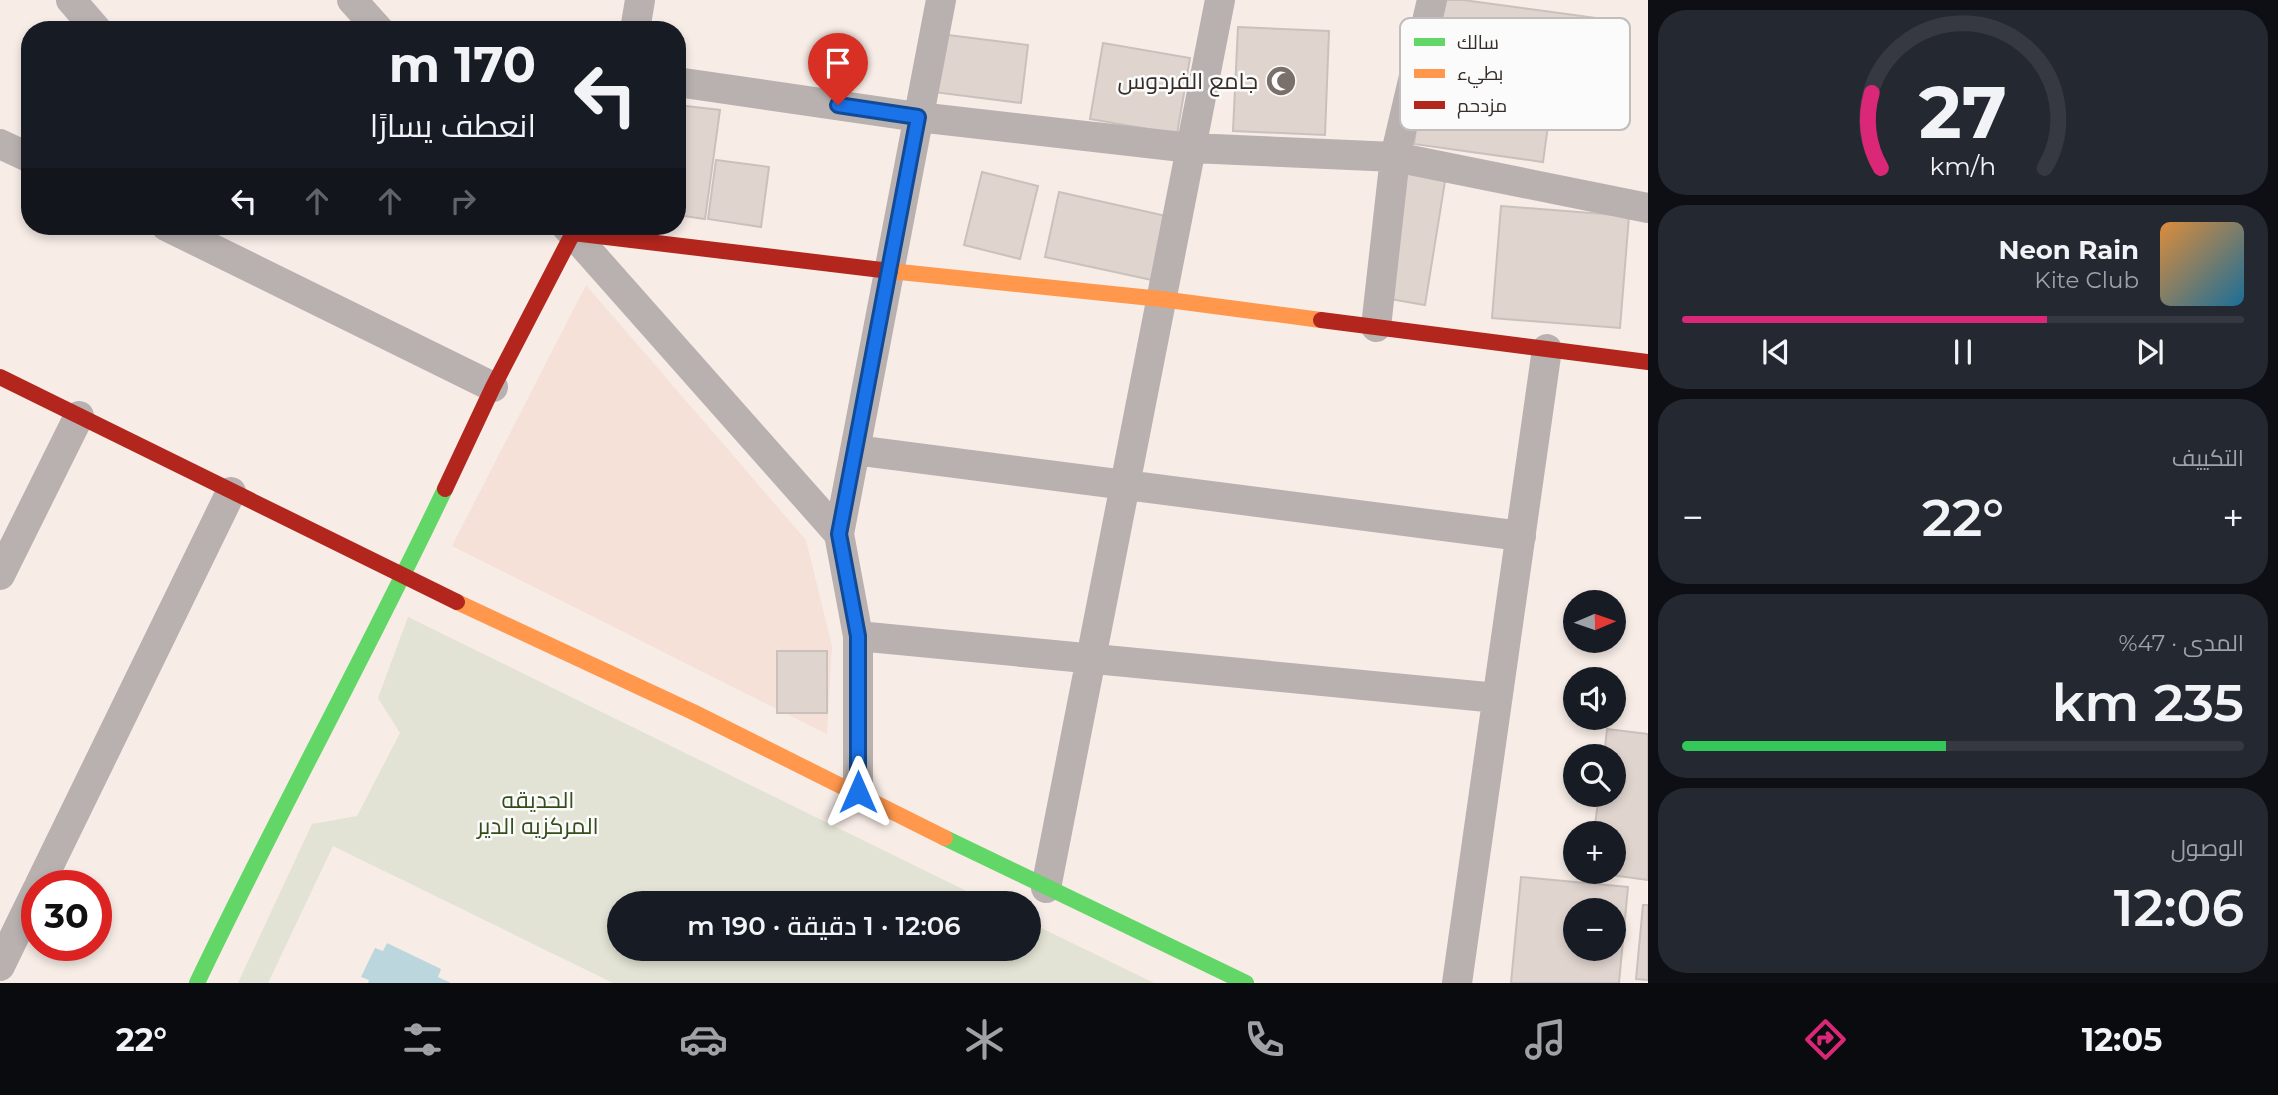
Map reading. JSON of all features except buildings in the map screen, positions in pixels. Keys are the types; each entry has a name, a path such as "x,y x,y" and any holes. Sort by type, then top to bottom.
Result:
{"street":[{"path":"71,0 89,21"},
{"path":"352,0 375,21"},
{"path":"636,21 639,0"},
{"path":"858,792 858,636 839,534 942,0"},
{"path":"1046,888 1220,0"},
{"path":"1428,18 1432,0"},
{"path":"686,83 918,117 1191,148 1395,157 1648,208"},
{"path":"1376,327 1395,157 1401,130"},
{"path":"0,144 21,154"},
{"path":"191,235 493,387"},
{"path":"197,983 238,897 403,578 567,235"},
{"path":"575,235 839,534"},
{"path":"629,235 888,271 1161,299 1648,362"},
{"path":"1457,983 1547,349"},
{"path":"0,377 403,578 693,712 1046,888 1246,983"},
{"path":"0,575 79,416"},
{"path":"855,450 1521,536"},
{"path":"47,870 230,492"},
{"path":"858,636 1497,698"},
{"path":"0,966 21,923"}],"shaded area":[{"path":"586,285 806,540 832,646 827,734 452,546"}],"green space":[{"name":"الحديقه المركزيه الدير","path":"408,617 967,891 607,891 607,961 1041,961 1041,928 1154,983 613,983 333,846 268,983 238,983 312,824 357,816 400,733 378,698"}],"water":[{"path":"387,943 441,969 438,977 451,983 368,983 369,980 361,977 375,948 383,951"}],"traffic: fast":[{"path":"197,983 445,489"},
{"path":"945,838 1246,983"}],"traffic: slow":[{"path":"890,271 1161,299 1321,320"},
{"path":"457,602 693,712 945,838"}],"traffic: jam":[{"path":"445,489 493,387 572,235"},
{"path":"590,235 890,271"},
{"path":"1321,320 1648,362"},
{"path":"0,377 457,602"}],"place":[{"name":"جامع الفردوس","path":"1281,81"}],"route":[{"path":"838,105 918,117 839,534 858,636 858,792"}]}
